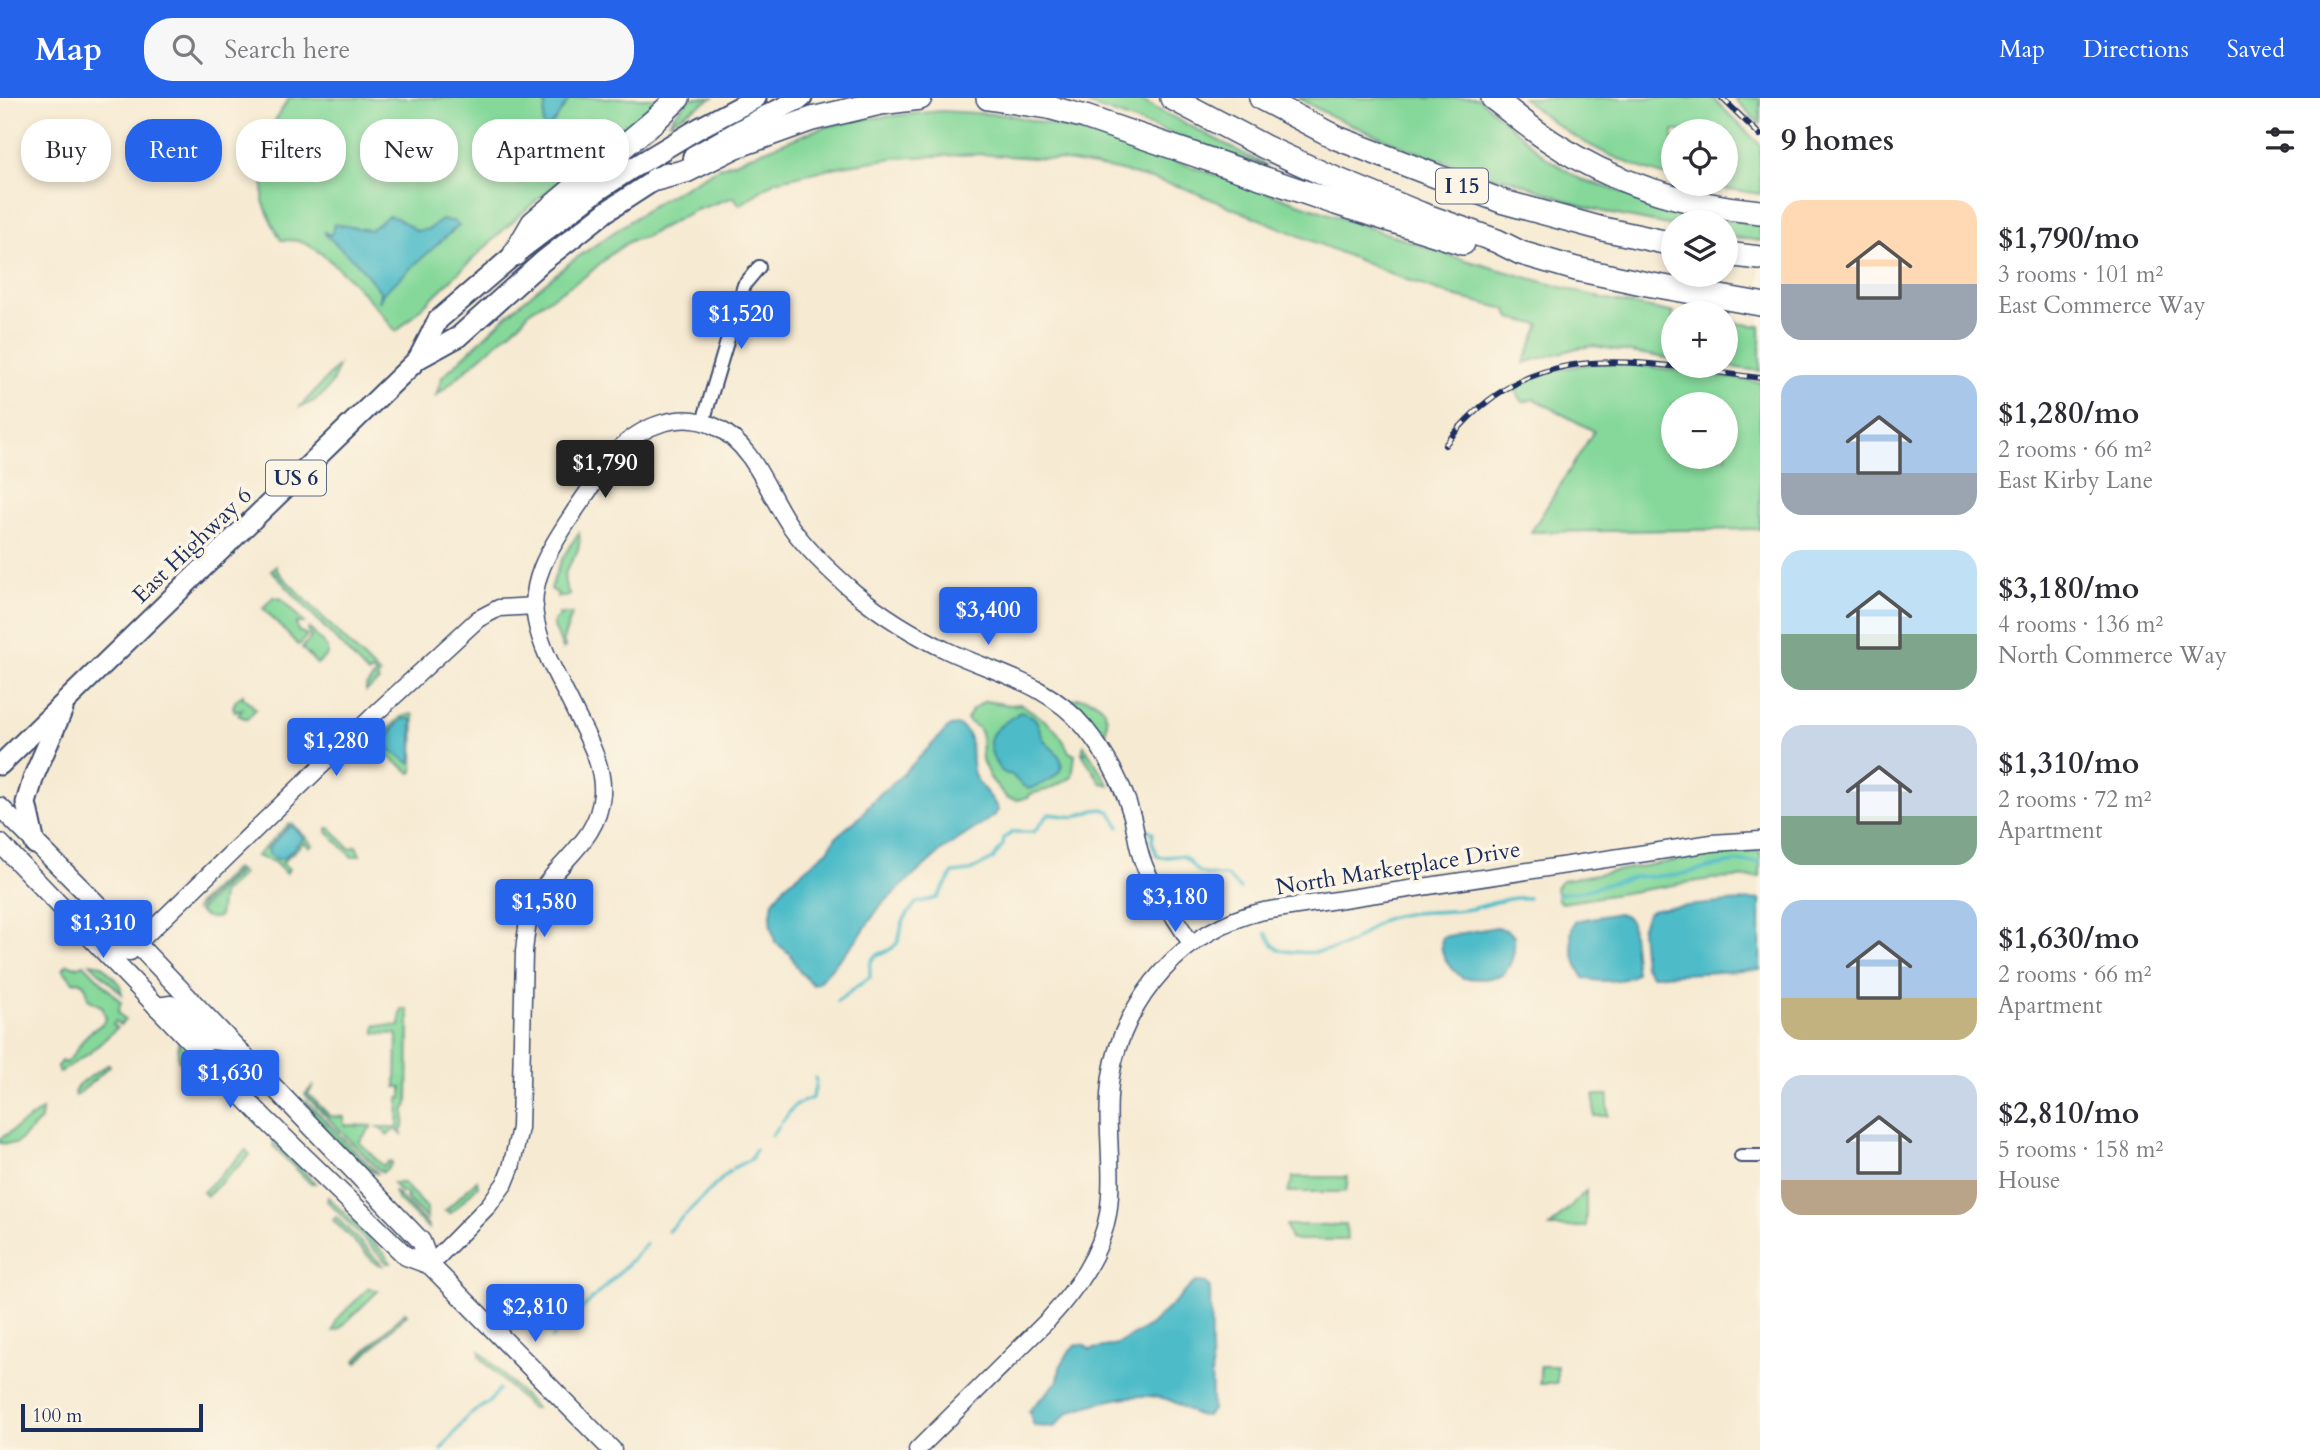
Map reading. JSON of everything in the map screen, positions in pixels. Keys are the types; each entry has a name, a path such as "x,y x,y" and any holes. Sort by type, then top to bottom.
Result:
{"highway":[{"name":"US 6","path":"515,254 533,223 678,98"},
{"name":"East Highway 6","path":"418,359 438,320 515,254 631,169 756,98"},
{"name":"East Highway 6","path":"0,765 418,359 458,337 543,261 607,211 723,139 802,98"},
{"path":"656,179 686,171 734,147 813,118 880,103 920,98"},
{"path":"988,98 1048,107 1085,117 1423,232 1477,247 1521,253"},
{"name":"I 15","path":"1172,98 1314,170 1408,209 1497,241 1521,253 1576,269 1760,304"},
{"name":"I 15","path":"1261,98 1337,138 1504,202 1661,241"},
{"path":"1502,102 1569,153 1633,184 1686,202 1760,212"},
{"path":"1738,255 1760,258"},
{"path":"35,844 26,803 34,776 66,702"}],"main road":[{"path":"0,807 137,944 421,1241 430,1265 612,1450"},
{"path":"0,843 264,1118 406,1256 430,1265"},
{"path":"64,908 83,913 121,950 130,951 137,944"},
{"path":"157,1007 172,1005 212,1040 230,1042"}],"street":[{"path":"703,422 744,285 759,267"},
{"path":"430,1265 489,1205 505,1183 511,1168 520,1128 527,924 537,898 556,871 584,843 599,812 602,793 600,769 541,639 534,606 540,570 553,543 616,452 645,429 664,422 684,420 703,422 716,427 745,450 792,528 839,579 877,611 915,635 948,651 1034,686 1062,706 1083,726 1118,779 1132,816 1143,862 1191,944"},
{"path":"137,944 401,689 478,619 499,608 534,606"},
{"name":"North Marketplace Drive","path":"916,1450 1068,1299 1092,1260 1108,1215 1110,1095 1118,1046 1127,1023 1152,983 1191,944 1233,920 1264,911 1712,843 1760,840"},
{"path":"1741,1156 1760,1156"}],"green space":[{"path":"289,98 665,98 629,129 629,119 472,119 472,182 558,182 517,217 396,332 364,295 323,255 298,241 281,240 263,201 264,182 346,182 346,119 276,119"},
{"path":"690,98 712,98 670,122 671,119"},
{"path":"1070,98 1136,98 1266,165 1264,166"},
{"path":"1298,98 1479,98 1544,156 1580,179 1679,210 1661,210 1661,224 1581,206 1512,180 1480,174 1409,149 1331,116"},
{"path":"1523,98 1713,98 1734,119 1661,119 1661,175 1593,147 1539,112"},
{"path":"1734,98 1760,98 1760,124"},
{"path":"941,111 1009,115 1105,137 1458,258 1604,299 1661,310 1661,357 1594,346 1524,363 1540,325 1510,318 1506,309 1453,296 1404,279 1184,188 1117,170 1060,160 979,154 894,158 842,166 775,181 740,205 734,197 693,211 645,237 630,241 587,275 530,311 520,323 436,396 442,377 517,306 572,261 659,201 717,169 818,129 853,120"},
{"path":"1738,123 1760,145 1760,194 1738,191"},
{"path":"1738,221 1760,224 1760,241 1738,238"},
{"path":"1738,323 1760,326 1760,371 1738,368"},
{"path":"1602,363 1637,365 1661,368 1661,378 1731,378 1760,382 1760,529 1531,532 1594,431 1534,399 1523,402 1513,387 1545,373"},
{"path":"338,366 325,392 300,407"},
{"path":"579,533 577,551 565,577 565,585 570,595 557,597 558,594 551,589 556,574"},
{"path":"276,566 278,572 380,675 377,679 379,681 366,691 366,686 376,675 372,671 368,674 271,570"},
{"path":"273,597 282,599 304,623 296,623 298,631 307,635 300,644 298,645 263,608"},
{"path":"559,614 572,614 563,640 563,649 553,624"},
{"path":"309,628 327,648 327,655 317,664 302,648 311,637"},
{"path":"243,695 256,709 247,719 238,715 242,709 235,712 233,707 236,700"},
{"path":"1072,700 1091,700 1102,707 1107,719 1105,734"},
{"path":"985,701 1021,704 1049,724 1069,752 1075,755 1072,777 1050,789 1030,794 1029,797 1017,800 1007,798 990,778 982,760 981,733 967,720 972,710"},
{"path":"412,714 411,773 372,745 401,717"},
{"path":"1084,745 1109,785 1101,783 1083,755"},
{"path":"289,824 293,824 313,845 309,847 304,842 282,863 289,869 286,874 274,862 256,856"},
{"path":"327,828 350,849 356,846 360,855 352,857 327,832"},
{"path":"1760,851 1760,877 1711,879 1562,903 1558,900 1556,888 1562,880 1703,856"},
{"path":"235,869 238,870 196,909 197,905"},
{"path":"240,871 243,874 222,894 219,917 208,917 198,911"},
{"path":"90,963 102,965 120,985 122,994"},
{"path":"68,964 75,967 84,964 121,1002 118,1012 125,1020 120,1025 116,1021 113,1024 117,1028 91,1052 60,1072 57,1067 61,1061 65,1063 69,1060 85,1038 106,1018 102,1007 88,999 84,984 73,982 63,969"},
{"path":"401,1009 407,1009 409,1017 408,1105 405,1109 404,1127 400,1131 403,1135 395,1129 388,1135 378,1127 398,1127 402,1087 396,1087 397,1034 375,1033 375,1025 400,1026"},
{"path":"178,1043 206,1072 189,1071 178,1059"},
{"path":"109,1064 110,1066 76,1096 74,1093 78,1085"},
{"path":"314,1085 308,1094 330,1116 344,1117 344,1125 372,1126 359,1142 383,1166 389,1161 392,1162 383,1172 305,1094"},
{"path":"1594,1095 1608,1095 1608,1116 1594,1116"},
{"path":"305,1101 378,1174 369,1170 334,1137 315,1117"},
{"path":"42,1110 41,1120 16,1144 0,1143 0,1139"},
{"path":"274,1141 315,1183 310,1183 273,1146"},
{"path":"246,1150 250,1155 207,1196 203,1192"},
{"path":"1293,1177 1348,1177 1346,1191 1343,1192 1288,1192"},
{"path":"477,1180 478,1186 451,1213 445,1211"},
{"path":"393,1183 403,1183 427,1208 427,1219 406,1198 408,1196 404,1192 401,1193"},
{"path":"394,1191 429,1226 429,1229 397,1199"},
{"path":"1586,1191 1586,1227 1550,1227"},
{"path":"328,1197 391,1263 387,1263 327,1201"},
{"path":"336,1217 382,1265 375,1263 333,1220"},
{"path":"1286,1225 1346,1225 1347,1240 1291,1240"},
{"path":"369,1288 378,1291 338,1330 333,1331 337,1319"},
{"path":"405,1312 407,1314 357,1363 355,1361"},
{"path":"480,1351 536,1408 530,1408 480,1357"},
{"path":"1540,1366 1557,1366 1557,1384 1540,1384"}],"water":[{"path":"546,98 570,98 556,119 544,119"},
{"path":"388,216 397,218 417,231 429,229 442,220 453,221 459,225 383,293 379,302 380,291 359,265 325,232 330,235 334,224 370,230"},
{"path":"1020,712 1035,719 1044,740 1062,762 1053,778 1029,789 1011,774 1005,774 1000,769 990,745 996,730"},
{"path":"403,719 412,719 410,763 388,749 387,744 393,729"},
{"path":"957,725 964,729 970,739 972,767 976,779 998,810 994,816 941,851 881,905 859,937 818,983 813,985 799,971 790,954 775,942 770,922 773,901 785,886 828,850 836,837 863,814 950,726"},
{"path":"293,826 304,838 283,859 276,859 269,854 268,848"},
{"path":"1760,899 1760,970 1652,975 1644,966 1641,929 1647,914 1655,909"},
{"path":"1618,913 1626,916 1631,923 1636,974 1610,981 1584,978 1572,950 1571,935 1575,921"},
{"path":"1496,927 1514,936 1513,957 1503,975 1485,979 1462,978 1443,956 1442,937"},
{"path":"1197,1282 1206,1283 1210,1288 1212,1410 1207,1416 1196,1414 1166,1399 1144,1396 1110,1400 1077,1409 1068,1413 1054,1427 1034,1426 1029,1411 1058,1381 1060,1367 1070,1350 1077,1344 1090,1350 1117,1344 1151,1325"}],"waterway":[{"path":"837,1001 870,977 872,961 878,954 897,943 903,922 916,903 937,898 953,873 970,871 993,859 1003,845 1004,838 1013,832 1034,832 1049,814 1074,817 1103,809 1111,812 1119,827"},
{"path":"1147,829 1153,833 1152,841 1157,856 1184,857 1198,871 1208,875 1227,876 1240,889"},
{"path":"1558,894 1583,891 1633,877 1677,875 1734,862 1760,862"},
{"path":"1266,933 1280,950 1320,952 1350,943 1381,921 1396,916 1459,910 1528,898"},
{"path":"782,1122 795,1105 812,1098 816,1085"},
{"path":"771,1136 779,1126"},
{"path":"733,1168 751,1159 755,1150"},
{"path":"668,1231 730,1171"},
{"path":"552,1338 646,1244"},
{"path":"441,1450 468,1416 489,1402 499,1390"}],"railway":[{"path":"1722,98 1760,135"},
{"path":"1445,445 1478,409 1514,384 1550,370 1589,363 1629,363 1760,378"}]}
